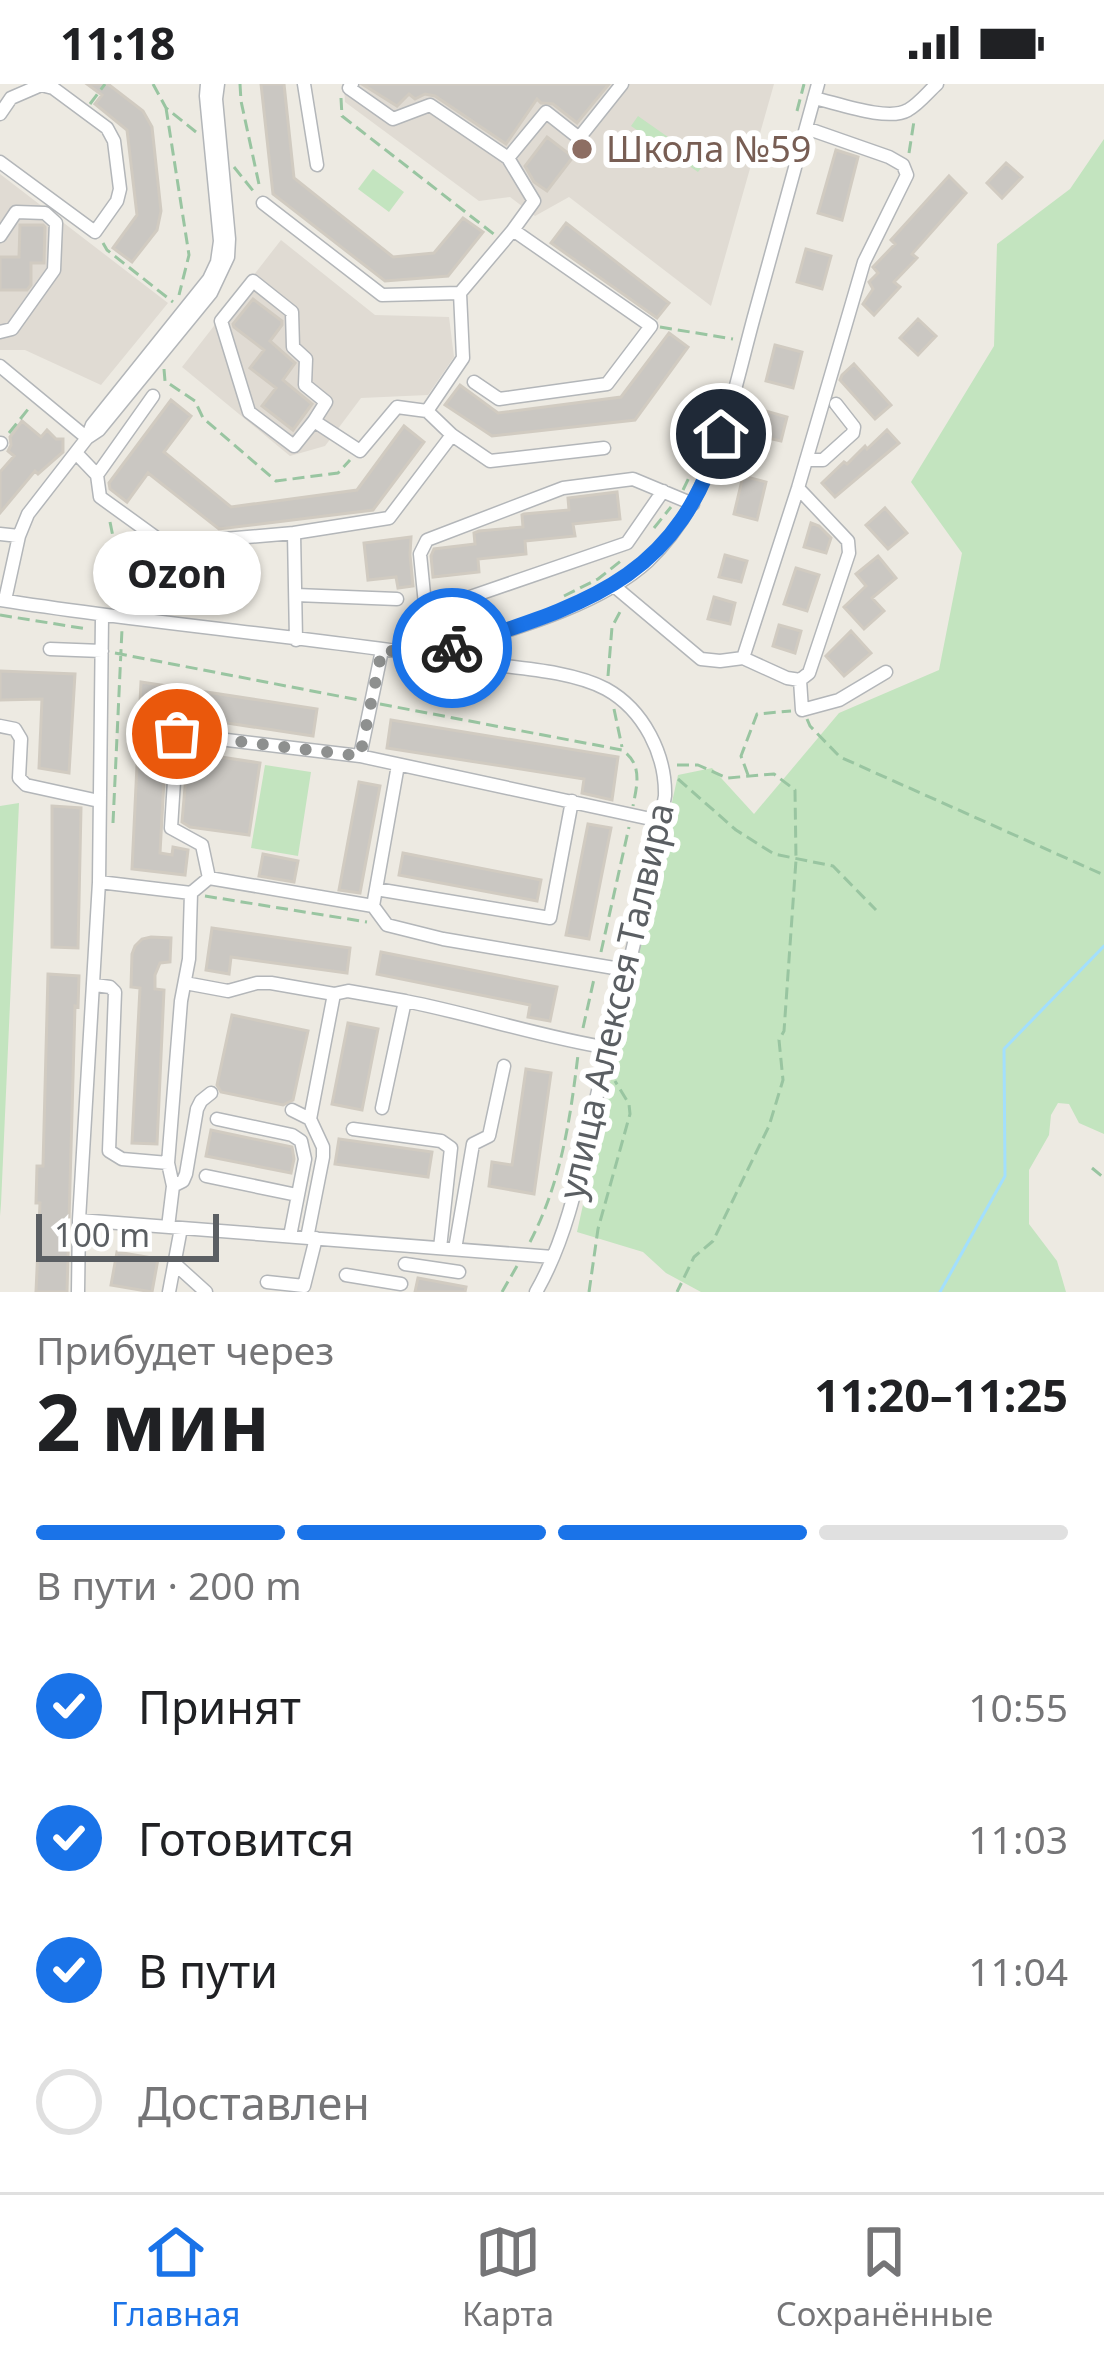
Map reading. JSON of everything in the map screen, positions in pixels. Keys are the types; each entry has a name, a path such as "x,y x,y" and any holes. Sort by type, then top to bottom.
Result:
{"street":[{"path":"207,84 220,241 217,262 209,279 92,425 28,514 5,576 2,600 430,655 568,677 611,692"},
{"path":"87,438 99,430 211,293 228,257 218,84"},
{"path":"304,84 316,164"},
{"path":"352,84 349,88 393,118 430,105 508,158 534,201 460,292 463,358 427,411"},
{"path":"508,158 545,112 579,138 622,84"},
{"path":"430,655 545,617 614,586 647,561 712,464 816,91 880,113 897,114 937,84"},
{"path":"0,114 11,98 41,85 86,110 114,141 120,189 117,202 95,232 0,162"},
{"path":"743,658 864,262 905,183 907,170 889,157 806,128"},
{"path":"263,202 382,295 460,292"},
{"path":"0,236 16,212 44,213 56,223 55,270 12,329 0,332"},
{"path":"474,382 499,399 607,384 651,326 508,236"},
{"path":"253,281 292,312 293,347 306,359 304,385 326,402 314,421 294,446 249,412 221,321 253,281"},
{"path":"0,365 87,438"},
{"path":"153,396 97,475 98,491 165,544 294,533 388,518 452,435"},
{"path":"806,460 823,460 853,433 854,427 836,404"},
{"path":"314,421 360,451 397,407 427,411 490,461 604,448"},
{"path":"76,453 97,475"},
{"path":"430,655 420,554 427,540 562,488 633,479 686,501"},
{"path":"614,586 701,659 743,658 800,680 809,673 849,553 848,541 798,488"},
{"path":"425,612 627,543 663,491"},
{"path":"294,533 296,640"},
{"path":"0,534 19,536"},
{"path":"296,595 397,599"},
{"path":"78,1292 99,882 102,616"},
{"path":"50,649 102,650"},
{"path":"360,756 382,650"},
{"path":"800,680 802,710 839,700 886,672"},
{"name":"улица Алексея Талвира","path":"536,1292 569,1210 665,796 663,764 652,739 611,692"},
{"path":"0,726 15,728 21,739 19,778 26,785 98,801"},
{"path":"209,878 202,845 171,828 177,734 360,756 660,821"},
{"path":"373,905 398,765"},
{"path":"376,890 550,918 572,801"},
{"path":"170,1292 175,1264 168,1163 191,893 209,878 373,905 387,925 626,970"},
{"path":"99,882 191,893"},
{"path":"184,983 228,991 257,983 334,994 348,991 454,1010 609,1048"},
{"path":"94,985 115,992 109,1151 122,1159 168,1163"},
{"path":"266,1282 304,1286 323,1157 310,1119 334,994"},
{"path":"382,1108 405,1001"},
{"path":"455,1250 473,1144 489,1136 504,1066"},
{"path":"173,1186 186,1174 197,1109 211,1093"},
{"path":"292,1110 310,1119"},
{"path":"217,1119 301,1141 304,1159 290,1236"},
{"path":"353,1129 441,1141 451,1148 440,1248"},
{"path":"206,1176 298,1196"},
{"path":"79,1220 553,1257"},
{"path":"346,1275 400,1288 408,1246"},
{"path":"175,1264 206,1292"},
{"path":"405,1264 459,1272"}],"path":[{"path":"86,110 105,84"},
{"path":"240,84 263,202"},
{"path":"341,84 342,116 508,236"},
{"path":"95,232 107,250 176,304 189,255 166,108"},
{"path":"907,170 914,124"},
{"path":"651,326 735,339"},
{"path":"163,352 165,380 195,401 203,418 276,481 338,472 360,451"},
{"path":"0,444 37,397"},
{"path":"652,530 686,501 707,440"},
{"path":"554,600 598,579 625,557"},
{"path":"622,750 608,680 612,628 627,598"},
{"path":"397,637 425,612"},
{"path":"0,615 102,632"},
{"path":"427,633 494,622"},
{"path":"102,650 622,750 632,757 637,767 632,815 580,1043 555,1183 548,1208 502,1292"},
{"path":"748,776 741,756 758,714 802,710 810,726 840,757 1104,874"},
{"path":"663,764 698,765 727,778 774,773 795,790 796,860 784,1031 779,1040 783,1080 770,1126 722,1224 713,1241 694,1257 677,1292"},
{"path":"663,764 736,830 774,854 833,866 876,910"},
{"path":"191,893 387,925"},
{"path":"589,1292 598,1229 631,1114 617,1084"},
{"path":"1092,1168 1104,1178"}],"shaded area":[{"name":"Школа №59","path":"344,84 774,84 711,306 569,197 535,216 510,197 479,201 345,102"},
{"path":"0,174 168,303 101,385 25,350 0,350"},
{"path":"281,240 375,315 449,317 454,357 428,395 361,398 325,446 290,456 182,367"}],"green space":[{"path":"638,116 705,163 698,172 631,126"},
{"path":"1104,139 1104,1134 1079,1123 1069,1104 1058,1103 1049,1135 1029,1170 1029,1224 1057,1261 1066,1292 701,1292 666,1273 643,1252 577,1232 678,775 712,768 754,814 839,713 939,670 962,553 911,482 994,346 997,244 1070,189"},
{"path":"373,169 404,192 389,212 358,189"},
{"path":"265,765 311,772 298,856 251,848"},
{"path":"19,803 1,1204 0,1216 0,806"}],"building":[{"path":"87,84 108,84 143,111 152,127 161,211 157,230 132,262 113,248 137,215 127,130 95,104 102,95"},
{"path":"261,84 284,84 294,178 393,257 434,253 463,218 483,232 448,276 385,281 273,194"},
{"path":"362,84 609,84 577,123 553,104 537,99 506,144 435,96 415,99 409,94 397,106"},
{"path":"547,137 573,157 547,191 534,182 525,166"},
{"path":"836,150 858,157 842,220 818,213"},
{"path":"1006,163 1022,177 1002,198 987,183"},
{"path":"949,176 966,193 912,254 917,258 894,282 900,287 874,315 863,304 873,289 869,282 878,273 873,267"},
{"path":"566,223 669,303 657,318 551,243"},
{"path":"20,225 45,227 44,263 31,263 27,290 0,290 0,257 19,257"},
{"path":"806,249 831,256 822,289 797,282"},
{"path":"253,299 282,321 270,341 295,363 283,380 312,404 293,430 262,406 276,388 250,368 264,350 233,324"},
{"path":"918,319 936,336 918,355 900,338"},
{"path":"669,333 688,347 635,420 492,436 445,405 460,385 498,413 621,397"},
{"path":"775,345 802,352 793,388 766,381"},
{"path":"854,364 891,405 875,419 840,380"},
{"path":"171,400 191,416 164,452 231,507 357,490 404,426 424,442 373,510 219,529 148,473 127,502 110,489 109,483"},
{"path":"762,410 787,417 781,441 755,435"},
{"path":"22,421 41,437 47,430 63,439 63,452 38,474 35,471 0,513 0,472 14,456 8,451 10,437"},
{"path":"887,430 899,443 835,497 822,483"},
{"path":"743,476 766,482 757,520 734,514"},
{"path":"617,492 620,519 573,524 575,536 525,541 526,554 478,559 479,572 433,577 434,549 475,544 474,533 479,531 523,527 524,514 569,510 568,498"},
{"path":"885,508 907,533 888,549 866,525"},
{"path":"811,523 831,538 826,553 804,547"},
{"path":"411,537 413,586 398,588 396,577 368,580 364,543"},
{"path":"725,555 747,561 741,582 719,577"},
{"path":"878,556 896,578 872,598 884,611 864,629 844,607 866,586 856,574"},
{"path":"796,568 819,575 807,611 784,604"},
{"path":"714,597 735,603 730,624 708,619"},
{"path":"779,625 801,631 795,653 773,646"},
{"path":"851,631 871,653 844,676 826,656"},
{"path":"0,671 75,674 69,773 39,768 42,699 0,700"},
{"path":"141,682 317,709 313,736 181,716 167,726 160,853 172,855 173,847 188,850 185,875 132,869"},
{"path":"391,720 618,757 612,800 582,793 584,779 387,748"},
{"path":"188,752 260,763 249,835 182,822"},
{"path":"359,782 380,786 360,893 339,890"},
{"path":"52,806 81,808 78,948 52,947"},
{"path":"588,824 611,828 589,939 566,935"},
{"path":"403,853 541,880 537,901 399,875"},
{"path":"263,854 298,861 294,882 259,876"},
{"path":"212,928 350,948 347,973 231,957 229,974 206,970"},
{"path":"171,938 170,962 160,963 155,975 155,989 164,990 157,1144 132,1143 140,988 131,987 132,954 142,939"},
{"path":"381,952 557,987 550,1021 528,1017 530,1005 377,974"},
{"path":"48,974 79,976 67,1292 36,1292 37,1166 43,1166"},
{"path":"232,1015 308,1031 293,1100 283,1105 221,1092 217,1085"},
{"path":"348,1023 378,1029 362,1110 332,1104"},
{"path":"526,1069 551,1073 534,1194 489,1186 492,1162 512,1165"},
{"path":"211,1130 292,1147 291,1173 206,1156"},
{"path":"339,1139 432,1152 428,1177 335,1164"},
{"path":"117,1252 158,1259 152,1292 111,1285"},
{"path":"418,1278 466,1287 465,1292 415,1292"}],"waterway":[{"path":"940,1292 1005,1176 1004,1049 1104,946"}],"way so far":[{"path":"177,734 360,756 382,650 430,655 452,648"}],"place":[{"name":"Школа №59","path":"582,149"},
{"name":"Ozon","path":"177,734"}],"route":[{"path":"452,648 545,617 614,586 647,561 693,504 721,434"}]}
